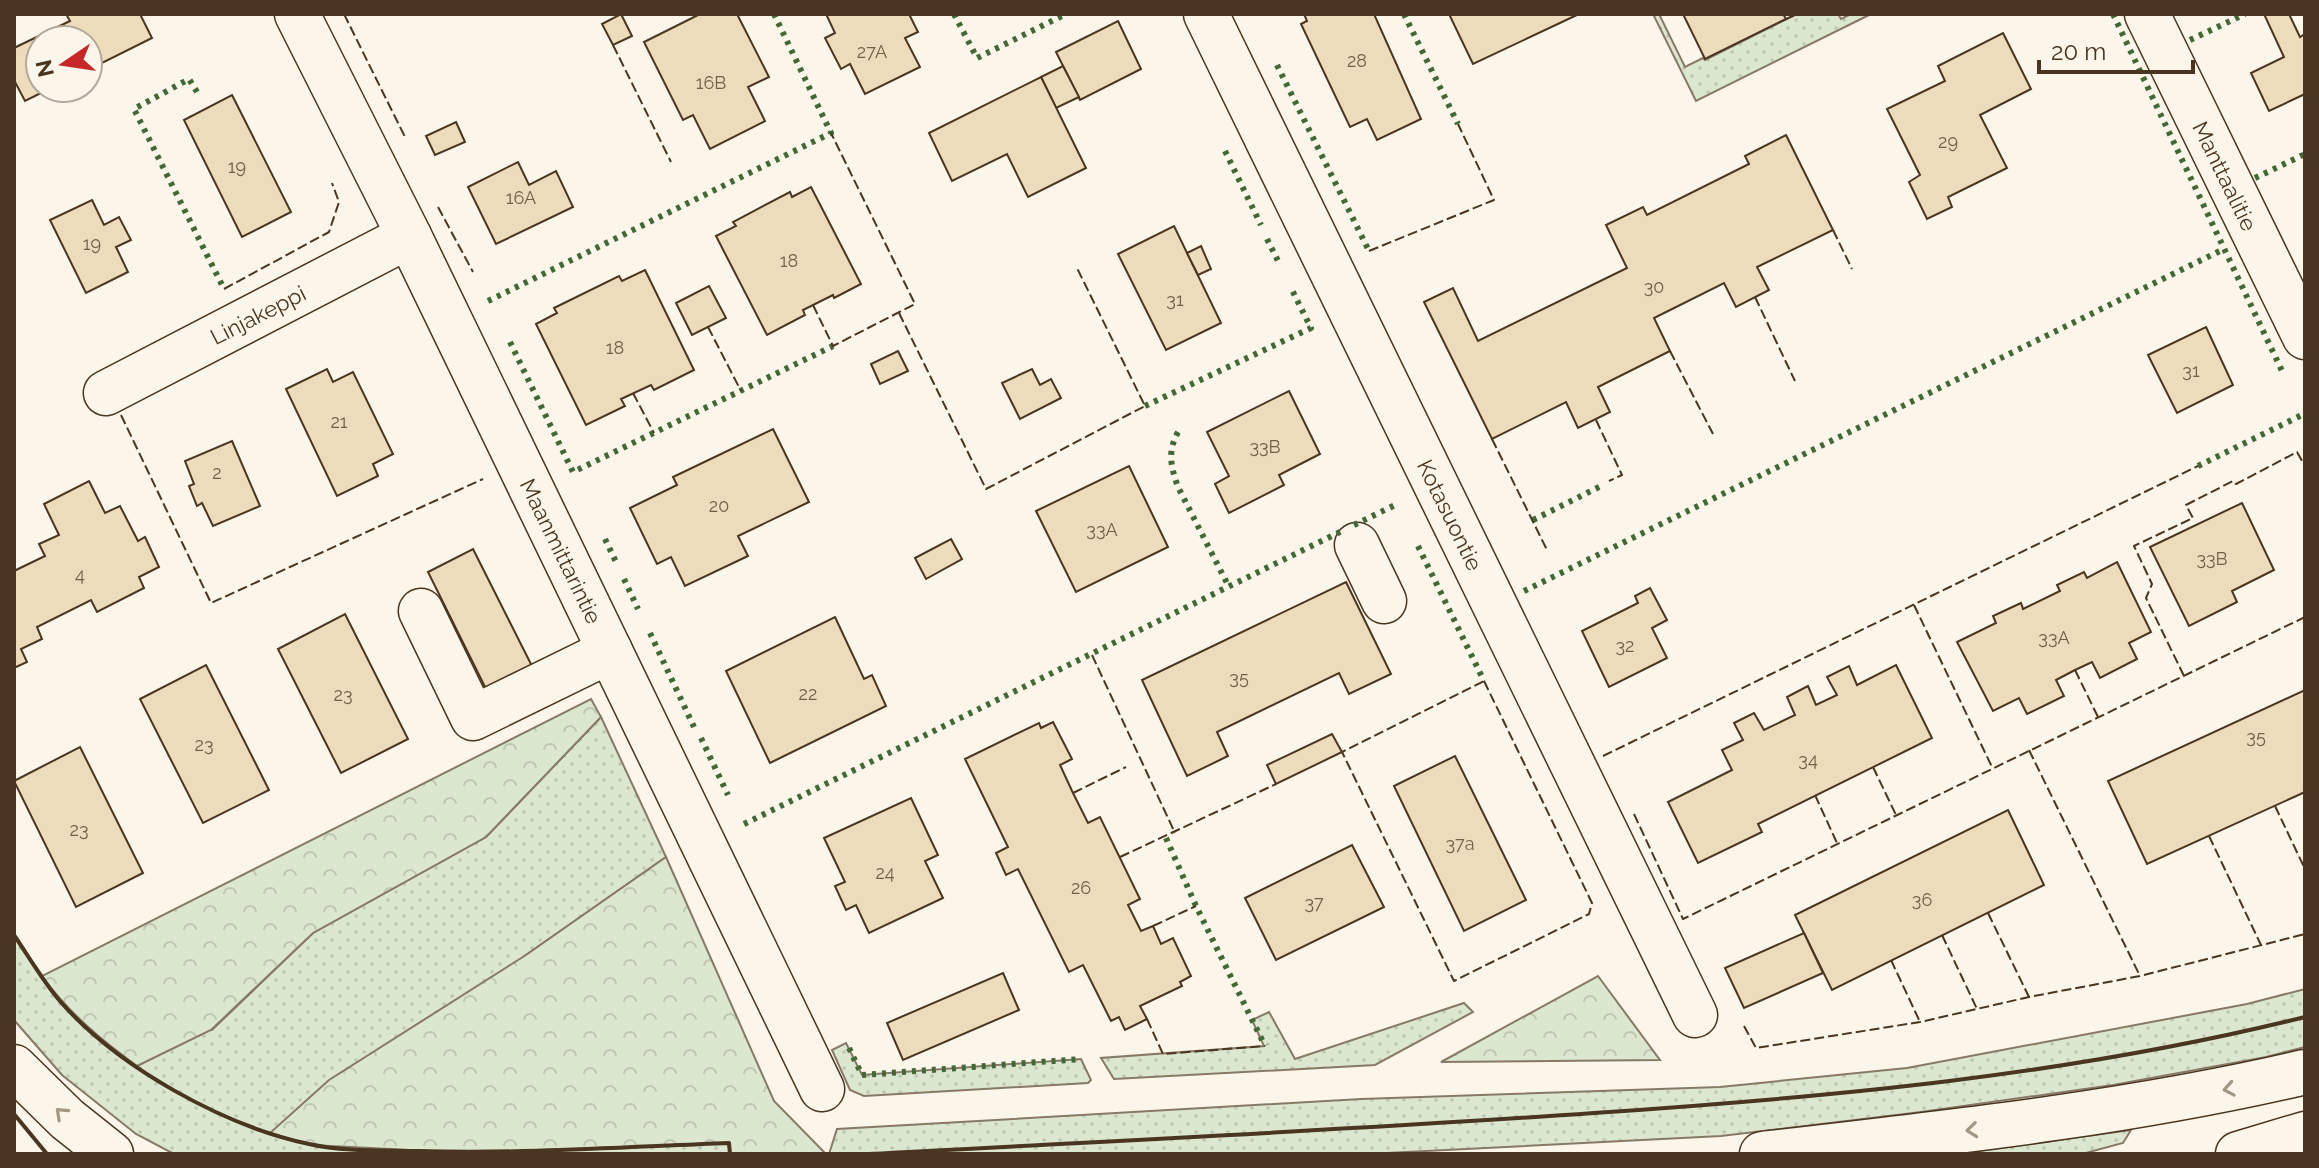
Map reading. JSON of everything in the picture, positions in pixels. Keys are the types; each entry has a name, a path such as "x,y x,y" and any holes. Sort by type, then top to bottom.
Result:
{"main road":[{"name":"Maanmittarintie","path":"297,14 409,236 822,1089"},
{"name":"Kotasuontie","path":"1206,14 1695,1015"},
{"name":"Manttaalitie","path":"2147,14 2305,337"},
{"name":"Linjakeppi","path":"106,393 409,236"},
{"path":"1357,545 1384,601"},
{"path":"421,611 473,718 610,651"},
{"path":"14,1067 67,1119 111,1154"},
{"path":"1762,1154 2010,1126 2245,1086 2305,1072"},
{"path":"2238,1154 2305,1134"}],"green space":[{"path":"1653,14 1659,14 1685,67 1797,14 1838,14 1841,19 1851,14 1871,14 1696,101"},
{"path":"591,699 601,717 486,837 313,933 211,1030 137,1066 86,1025 42,976"},
{"path":"601,717 666,857 526,955 374,1150 470,1153 729,1143 730,1154 174,1154 136,1134 62,1075 14,1020 14,935 60,1001 212,1030 313,933 486,837"},
{"path":"666,857 774,1101 826,1154 730,1154 728,1143 470,1153 311,1145 270,1133 329,1080 526,955"},
{"path":"1598,976 1660,1060 1441,1062"},
{"path":"2305,989 2305,1047 2266,1057 2113,1085 1721,1136 1366,1154 829,1154 837,1129 1361,1099 1720,1087 1907,1068 2247,1004"},
{"path":"1464,1003 1473,1012 1375,1065 1114,1079 1101,1058 1264,1046 1252,1020 1269,1012 1295,1059"},
{"path":"846,1043 862,1075 1081,1059 1091,1080 1088,1083 864,1096 850,1090 832,1050"},
{"path":"2131,1130 2123,1143 2082,1154 1956,1154"}],"building":[{"path":"66,14 140,14 152,38 104,62 104,24 64,24 70,21"},
{"path":"621,14 632,36 613,45 602,24"},
{"path":"700,14 737,14 769,77 748,87 765,121 710,149 693,115 683,120 644,42"},
{"path":"826,14 909,14 918,32 905,38 920,67 865,94 850,64 841,69 825,38 835,33"},
{"path":"1304,14 1374,14 1421,119 1377,140 1367,119 1350,127 1301,24 1307,21"},
{"path":"1449,14 1579,14 1473,64"},
{"path":"1683,14 1783,14 1786,19 1705,59"},
{"path":"2264,14 2289,14 2300,37 2305,34 2305,94 2269,111 2251,73 2284,57"},
{"path":"1118,21 1141,69 1080,100 1056,52"},
{"path":"2003,33 2031,89 1980,115 2007,168 1948,197 1952,207 1927,219 1909,182 1920,175 1887,109 1945,81 1938,66"},
{"path":"24,43 24,99 14,80 14,48"},
{"path":"1063,66 1079,97 1056,108 1041,77"},
{"path":"1041,77 1086,168 1028,197 1007,154 952,181 929,133"},
{"path":"232,95 291,212 242,237 184,120"},
{"path":"456,122 465,142 435,155 426,136"},
{"path":"1786,135 1833,230 1757,267 1769,290 1736,307 1724,283 1654,318 1670,351 1598,387 1610,412 1578,428 1566,402 1492,439 1424,302 1453,288 1478,341 1627,268 1606,225 1643,207 1647,215 1749,164 1745,156"},
{"path":"518,162 529,185 556,171 573,207 496,244 468,187"},
{"path":"811,187 861,284 803,310 805,315 767,335 716,236 736,226 733,222 790,192 792,197"},
{"path":"92,200 104,225 119,217 131,240 116,247 128,272 86,293 50,220"},
{"path":"1174,226 1221,323 1166,350 1118,254"},
{"path":"1201,246 1211,269 1198,275 1187,253"},
{"path":"645,270 694,370 654,390 651,385 621,399 625,406 586,425 536,324 557,313 554,308 619,276 622,281"},
{"path":"709,286 726,318 692,335 676,303"},
{"path":"2206,327 2233,385 2177,413 2148,355"},
{"path":"898,351 908,371 880,384 871,364"},
{"path":"327,369 333,382 353,372 393,454 373,464 378,476 337,496 286,389"},
{"path":"1032,369 1040,385 1051,379 1061,398 1020,419 1002,383"},
{"path":"1289,391 1320,454 1279,475 1284,485 1229,513 1215,484 1229,476 1207,432"},
{"path":"773,429 809,502 738,536 748,556 685,586 671,557 657,564 630,508 677,485 673,477"},
{"path":"232,441 260,506 213,526 202,503 197,506 189,486 194,484 185,461"},
{"path":"1129,466 1168,547 1076,592 1036,511"},
{"path":"89,481 105,513 120,506 138,541 145,537 159,567 139,577 144,588 97,612 91,600 37,627 42,639 21,649 27,662 14,668 14,571 45,556 39,544 59,535 44,504"},
{"path":"2242,503 2274,570 2232,591 2237,602 2189,626 2150,547"},
{"path":"951,539 962,559 926,579 915,558"},
{"path":"473,549 536,674 490,697 428,572"},
{"path":"2117,562 2151,632 2129,643 2137,659 2100,678 2092,662 2075,670 2056,680 2064,696 2027,714 2019,698 1993,711 1957,642 1996,623 1993,616 2021,603 2023,609 2060,591 2057,585 2084,572 2087,578"},
{"path":"1346,582 1391,674 1349,694 1339,673 1217,732 1228,756 1187,776 1142,680"},
{"path":"1650,588 1667,620 1652,628 1667,658 1609,687 1582,631 1638,603 1635,596"},
{"path":"345,614 408,739 341,773 278,649"},
{"path":"835,617 864,679 872,675 886,706 770,763 726,671"},
{"path":"206,665 269,790 203,823 140,699"},
{"path":"1896,665 1932,738 1758,824 1762,832 1698,863 1668,802 1732,770 1722,750 1743,740 1734,723 1754,713 1764,730 1795,715 1787,697 1808,686 1816,705 1837,695 1827,677 1849,666 1857,685"},
{"path":"2305,690 2305,792 2147,864 2108,781"},
{"path":"1053,722 1072,759 1060,765 1073,793 1088,823 1100,817 1140,899 1128,905 1141,931 1153,926 1161,944 1173,938 1191,976 1180,982 1182,986 1140,1006 1147,1019 1125,1030 1119,1017 1111,1021 1083,965 1069,972 1018,869 1006,875 996,853 1008,847 965,759 1039,723 1041,728"},
{"path":"1332,734 1342,752 1276,784 1267,765"},
{"path":"80,747 143,873 76,907 14,781"},
{"path":"1455,756 1526,900 1464,931 1394,786"},
{"path":"911,798 938,855 925,861 943,898 869,933 856,905 846,910 835,886 845,882 824,838"},
{"path":"2008,810 2044,885 1832,990 1795,915"},
{"path":"1352,845 1384,907 1276,960 1245,898"},
{"path":"1804,933 1823,973 1744,1008 1725,968"},
{"path":"1003,973 1019,1010 903,1060 887,1023"}],"hedge":[{"path":"488,301 831,133 774,14"},
{"path":"954,14 977,58 1066,14"},
{"path":"1404,14 1458,124"},
{"path":"2113,14 2283,373"},
{"path":"2190,40 2245,14"},
{"path":"1277,65 1369,251"},
{"path":"197,92 189,79 134,109 224,289"},
{"path":"1225,151 1261,225"},
{"path":"2255,178 2305,154"},
{"path":"1267,239 1280,265"},
{"path":"1524,591 2224,249"},
{"path":"1145,406 1311,328 1292,290"},
{"path":"510,342 573,472 833,346"},
{"path":"2198,466 2304,414"},
{"path":"1178,432 1171,453 1178,487 1229,587"},
{"path":"1533,520 1601,486"},
{"path":"1354,525 1397,504"},
{"path":"744,824 1344,530"},
{"path":"605,539 616,562"},
{"path":"1418,546 1484,681"},
{"path":"624,579 638,609"},
{"path":"650,633 694,727"},
{"path":"701,738 728,795"},
{"path":"1166,838 1265,1046"},
{"path":"849,1048 862,1075 1081,1059"}],"fence":[{"path":"344,14 406,139"},
{"path":"1786,19 1797,14"},
{"path":"613,45 671,162"},
{"path":"1369,251 1494,200 1458,124"},
{"path":"813,305 833,346 915,304 831,133"},
{"path":"224,289 329,232 339,202 332,183"},
{"path":"438,207 473,272"},
{"path":"1833,230 1852,269"},
{"path":"899,313 986,489 1145,406 1076,266"},
{"path":"1755,297 1795,381"},
{"path":"708,327 741,391"},
{"path":"1670,351 1713,434"},
{"path":"633,393 654,433"},
{"path":"121,415 211,603 483,479"},
{"path":"1596,420 1622,475 1609,481"},
{"path":"1492,439 1547,550"},
{"path":"2184,676 2146,598 2152,584 2134,546 2193,518 2186,505 2233,481 2236,484 2297,452 2305,466"},
{"path":"1603,756 2198,466"},
{"path":"1914,605 1992,767"},
{"path":"1634,814 1683,919 2305,617"},
{"path":"1092,655 1175,833"},
{"path":"2075,670 2098,717"},
{"path":"1484,681 1592,903 1589,914 1454,981 1342,752 1484,681"},
{"path":"2029,750 2140,976"},
{"path":"1073,793 1126,767"},
{"path":"1873,767 1896,815"},
{"path":"1120,857 1276,784"},
{"path":"1815,795 1837,843"},
{"path":"2275,806 2305,869"},
{"path":"2209,836 2261,945"},
{"path":"1153,926 1196,906"},
{"path":"1988,913 2029,997"},
{"path":"1744,1026 1756,1048 1920,1022 2140,976 2305,934"},
{"path":"1942,935 1977,1009"},
{"path":"1891,960 1920,1022"},
{"path":"1147,1019 1163,1054 1265,1046"}],"wall":[{"path":"14,935 59,1000 111,1048 141,1070 208,1108 276,1135 322,1147 364,1150 535,1151 729,1143 730,1154"},
{"path":"868,1154 1503,1119 1862,1091 2040,1069 2217,1037 2305,1017"},
{"path":"14,1114 47,1154"}]}
